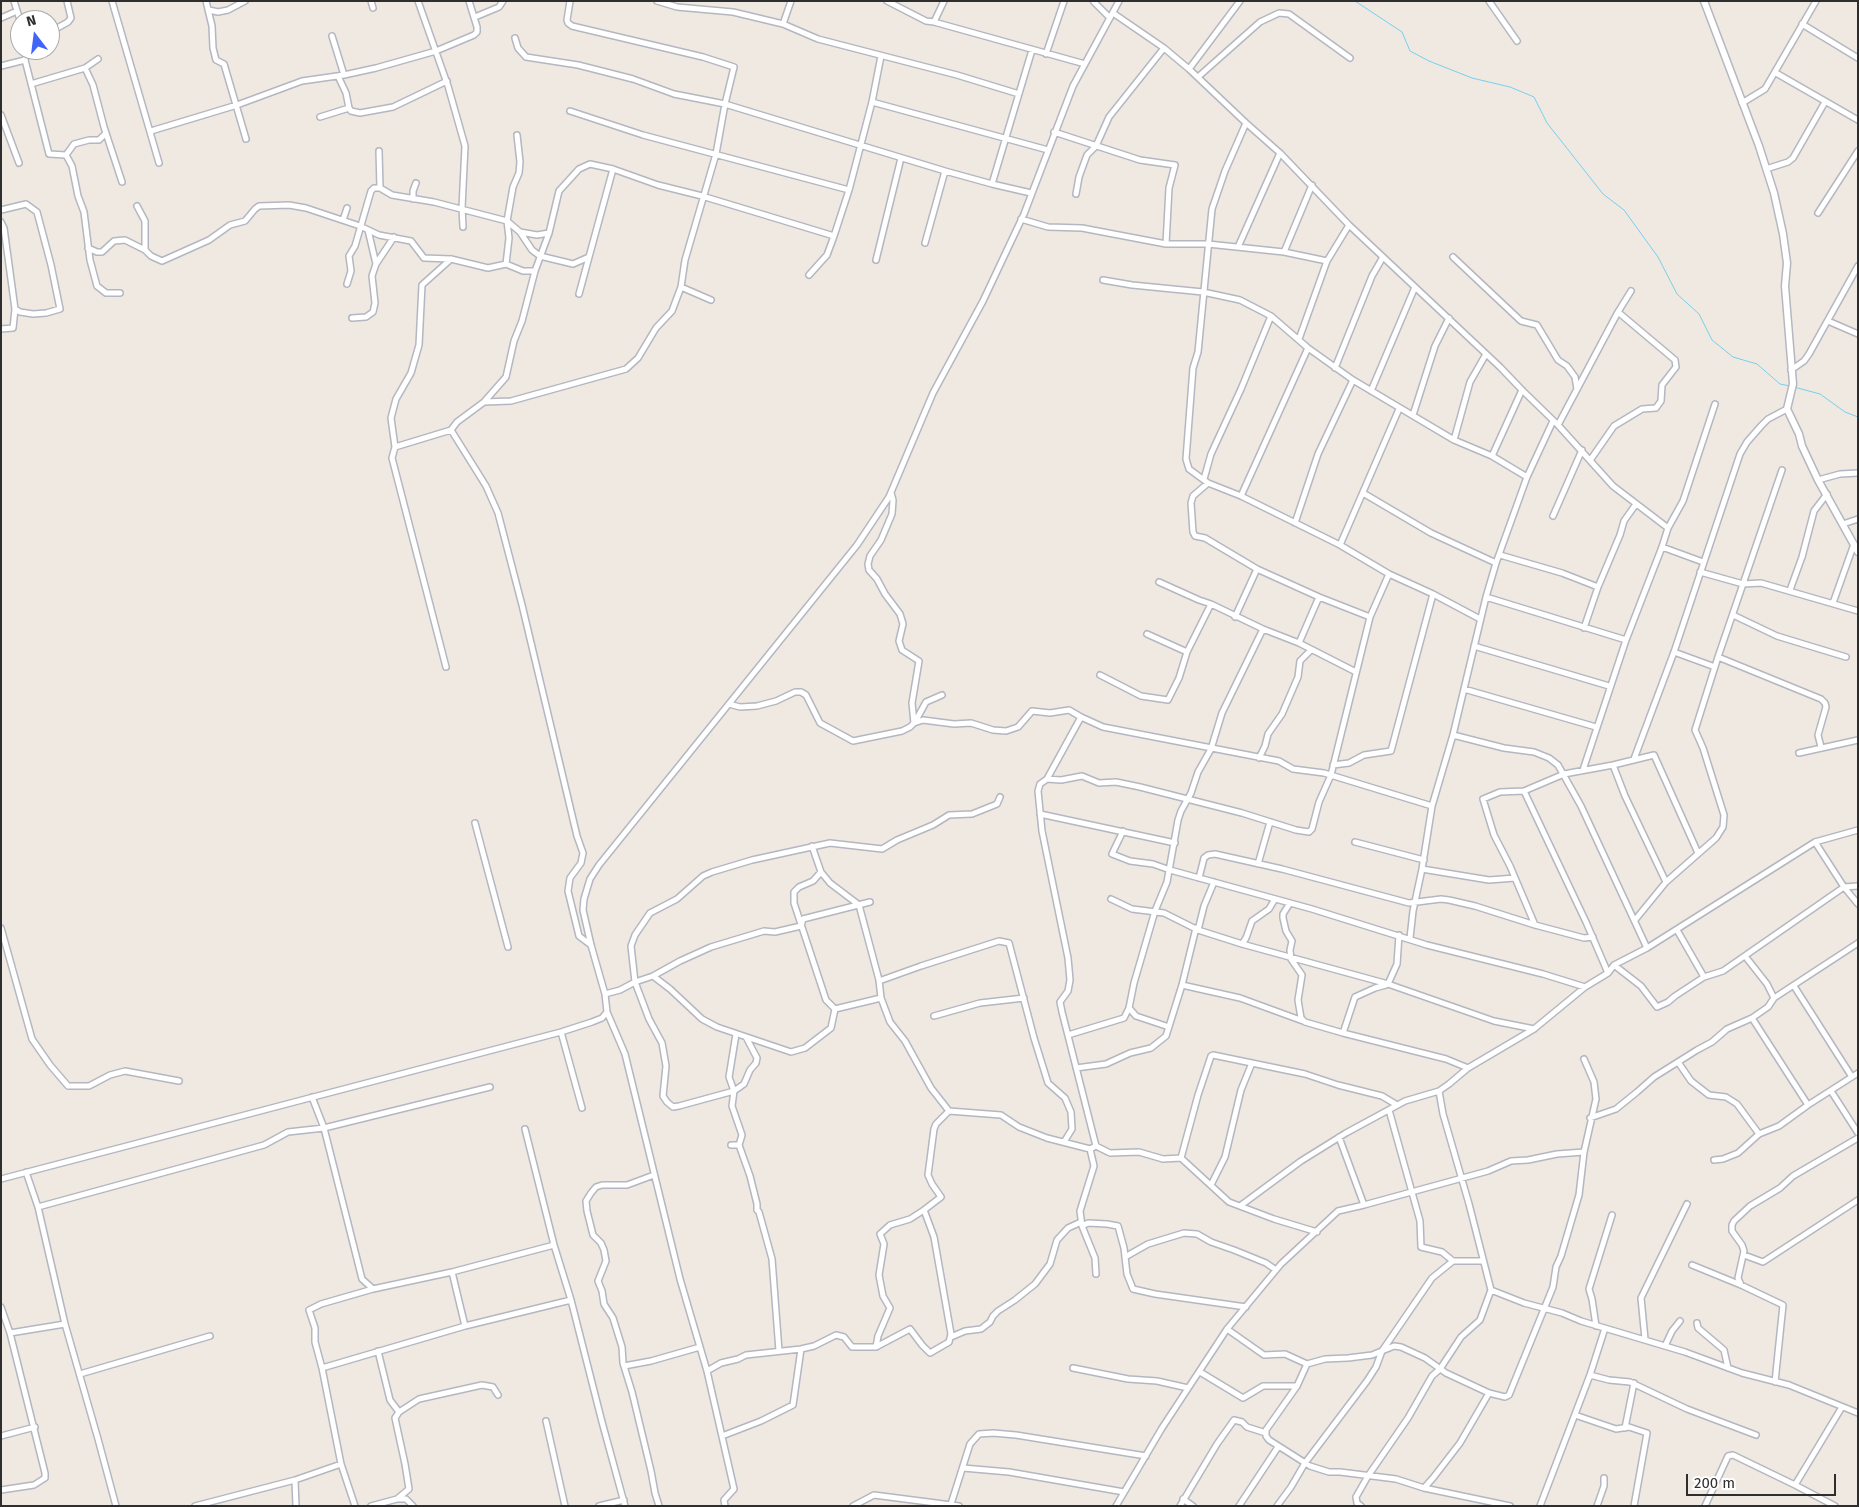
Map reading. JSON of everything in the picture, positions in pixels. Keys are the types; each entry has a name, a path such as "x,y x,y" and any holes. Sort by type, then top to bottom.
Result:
{"street":[{"path":"60,26 71,18 67,1"},
{"path":"112,1 159,163"},
{"path":"206,1 212,26 213,48 216,60 224,64 246,139"},
{"path":"209,10 218,12 228,10 245,1"},
{"path":"371,1 373,8"},
{"path":"418,1 447,81 465,146 463,227"},
{"path":"151,132 237,105 302,81 341,76 436,51 477,32 475,17 469,1"},
{"path":"475,17 499,7 503,1"},
{"path":"484,402 511,401 626,369 638,358 656,328 668,316 681,287 685,260 702,196 716,154 734,67 703,57 572,26 568,24 567,20 570,1"},
{"path":"657,1 733,12 783,24 818,39 957,75 1019,94"},
{"path":"887,1 926,21 1085,64"},
{"path":"934,22 944,1"},
{"path":"1046,54 1064,1"},
{"path":"725,1506 724,1500 734,1489 707,1371 680,1279 625,1054 607,1012 605,994 583,910 584,899 590,879 600,865 857,545 891,493 934,393 983,301 1021,219 1073,86 1119,1"},
{"path":"1189,69 1240,1"},
{"path":"1489,1 1517,41"},
{"path":"1704,1 1774,193 1786,253 1784,286 1793,384 1787,409 1818,480 1858,552"},
{"path":"1742,103 1766,89 1816,1"},
{"path":"783,24 790,2"},
{"path":"1094,2 1111,16 1164,48 1198,77 1280,153 1349,224 1558,424 1614,486 1668,528"},
{"path":"1198,77 1260,22 1279,13 1288,14 1350,58"},
{"path":"1802,24 1858,58"},
{"path":"332,36 351,111 360,113 393,107 447,81"},
{"path":"515,38 518,48 526,57 578,65 633,79 674,94 725,104 945,171 1031,193"},
{"path":"1076,194 1079,177 1088,155 1096,146 1109,118 1164,48"},
{"path":"992,184 1032,50"},
{"path":"809,275 827,255 834,236 849,190 872,102 881,56"},
{"path":"31,84 85,68 98,59"},
{"path":"1,66 25,60 49,154 66,156"},
{"path":"85,68 93,86 122,182"},
{"path":"1776,74 1858,120"},
{"path":"872,102 1048,150"},
{"path":"1766,169 1788,162 1792,158 1825,102"},
{"path":"320,117 349,108"},
{"path":"570,111 612,126 849,190"},
{"path":"1,115 20,163"},
{"path":"1246,123 1225,171 1212,209 1198,352 1193,368 1186,459 1189,469 1206,481 1241,496 1340,545 1389,574 1433,594 1480,619"},
{"path":"1054,132 1140,160 1175,165 1169,188 1166,244"},
{"path":"66,156 74,144 89,140 99,140 106,133"},
{"path":"506,264 507,221 513,187 519,173 520,155 517,136"},
{"path":"379,151 380,188"},
{"path":"1818,213 1858,151"},
{"path":"1238,247 1280,153"},
{"path":"66,156 72,166 78,196 84,212 88,248 97,286 106,293 120,294"},
{"path":"876,260 901,158"},
{"path":"395,447 451,430 457,422 484,402 506,377 514,341 522,321 535,271 549,233 559,191 580,169 590,164 613,169 658,185 702,196 834,236"},
{"path":"579,294 613,169"},
{"path":"926,243 945,171"},
{"path":"413,199 416,183"},
{"path":"1284,252 1312,186"},
{"path":"347,284 351,271 350,256 356,246 360,226 371,191 374,188 380,188 392,195 462,208 507,221 520,232 532,250 540,256 573,264 589,257"},
{"path":"1,210 26,204 37,212 60,309 33,314 20,312 15,309"},
{"path":"88,248 102,252 114,241 125,240 146,250 151,256 162,261 209,240 230,225 245,221 255,208 259,206 289,205 306,208 343,220 379,235 411,241 424,258 450,259 488,268 506,264 523,272 535,271"},
{"path":"137,206 145,221 146,250"},
{"path":"343,220 347,208"},
{"path":"1021,219 1048,227 1082,228 1166,244 1208,244 1238,247 1284,252 1327,261"},
{"path":"1,222 4,228 15,309 13,328 1,329"},
{"path":"1299,339 1327,261 1349,224"},
{"path":"368,230 376,264"},
{"path":"520,232 537,235 549,233"},
{"path":"352,318 366,317 373,312 375,303 372,276 376,264 394,238"},
{"path":"1335,368 1372,276 1383,257"},
{"path":"1453,258 1521,321 1537,326 1558,360 1567,366 1575,377 1577,389"},
{"path":"446,667 392,458 395,447 391,418 396,399 411,373 418,345 422,285 450,259"},
{"path":"1791,370 1804,361 1858,266"},
{"path":"1103,280 1132,285 1203,292 1240,300 1271,316 1308,348 1335,368 1399,409 1413,415 1454,440 1492,456 1528,477"},
{"path":"681,287 711,300"},
{"path":"1371,391 1415,287"},
{"path":"1558,424 1631,291"},
{"path":"1591,459 1614,426 1642,409 1656,408 1661,401 1662,385 1676,366 1676,360 1618,312"},
{"path":"1271,316 1241,389 1211,454 1206,481 1193,496 1191,503 1193,532 1195,536 1204,538 1257,569 1319,597 1370,617"},
{"path":"1413,415 1435,346 1449,318"},
{"path":"1828,320 1858,334"},
{"path":"1241,496 1308,348"},
{"path":"1454,440 1470,382 1486,354"},
{"path":"1295,523 1318,454 1353,380"},
{"path":"1492,456 1522,390"},
{"path":"1583,770 1626,640 1668,528 1683,502 1715,404"},
{"path":"1340,545 1399,409"},
{"path":"1634,759 1674,652 1740,454 1747,442 1768,419 1787,409"},
{"path":"1410,938 1432,806 1453,735 1480,619 1496,563 1528,477 1553,421"},
{"path":"451,430 486,486 498,513 577,836 583,853 581,863 570,878 568,891 579,936 591,945"},
{"path":"1554,516 1582,450"},
{"path":"1634,920 1666,882 1716,838 1723,827 1724,815 1703,748 1695,730 1782,470"},
{"path":"1818,480 1840,474 1858,473"},
{"path":"891,493 893,500 892,514 882,540 870,556 868,564 869,570 877,579 902,619 899,641 902,650 919,661 912,703 914,722"},
{"path":"1363,493 1431,534 1496,563"},
{"path":"1790,590 1802,557 1814,510 1827,494"},
{"path":"1584,628 1624,521 1636,504"},
{"path":"1843,524 1858,519"},
{"path":"1833,603 1854,544"},
{"path":"1662,547 1703,562"},
{"path":"1500,555 1562,573 1598,587"},
{"path":"1235,617 1257,569"},
{"path":"1700,572 1743,584 1761,583 1790,590 1858,611"},
{"path":"1048,779 1061,780 1082,776 1099,783 1116,782 1309,832 1312,829 1319,802 1331,775 1370,617 1389,574"},
{"path":"1159,582 1211,604 1262,629 1299,643 1356,672"},
{"path":"1333,764 1349,763 1364,755 1391,751 1433,594"},
{"path":"1299,643 1319,597"},
{"path":"1486,598 1626,640"},
{"path":"1100,675 1141,696 1168,700 1179,678 1187,652 1211,604"},
{"path":"1733,615 1777,636 1846,657"},
{"path":"1068,1035 1124,1018 1129,1008 1134,983 1155,911 1163,894 1170,870 1178,820 1198,772 1211,749 1222,714 1262,629"},
{"path":"1147,634 1187,652"},
{"path":"1474,646 1610,686"},
{"path":"1259,758 1268,734 1282,714 1298,677 1300,661 1312,650"},
{"path":"1674,652 1715,667"},
{"path":"1718,657 1821,699 1826,707 1818,735 1821,747"},
{"path":"1464,689 1596,727"},
{"path":"729,704 740,707 764,705 795,692 801,692 806,695 820,722 853,741 907,729 914,722 926,702 942,695"},
{"path":"914,722 923,720 971,724 1002,732 1018,727 1032,711 1050,713 1065,710 1103,727 1279,761 1293,769 1331,775 1432,806"},
{"path":"1081,718 1048,779 1040,784 1038,791 1040,814 1068,958 1070,980 1068,991 1060,1002 1096,1146 1110,1153 1139,1152 1163,1159 1181,1158 1229,1202 1317,1232"},
{"path":"1453,735 1504,748 1534,752 1554,762 1564,774 1581,806 1648,948"},
{"path":"1799,753 1858,740"},
{"path":"1535,925 1494,835 1483,799 1500,792 1524,791 1564,774 1613,765 1654,754 1698,853"},
{"path":"1613,765 1625,796 1666,882"},
{"path":"1524,791 1608,973"},
{"path":"746,1038 754,1051 756,1063 750,1070 744,1084 734,1091 673,1107 667,1102 663,1096 666,1066 662,1043 649,1019 636,982 631,946 635,935 650,913 678,899 703,876 712,872 830,843 882,849 896,840 933,825 950,815 972,814 996,804 1000,797"},
{"path":"1040,814 1175,843"},
{"path":"1258,864 1270,822"},
{"path":"475,823 508,947"},
{"path":"1240,1206 1339,1137 1405,1101 1439,1090 1449,1084 1468,1068 1534,1029 1585,988 1608,973 1614,965 1648,948 1815,842 1858,830"},
{"path":"1123,831 1112,854 1130,861 1153,864 1410,938 1427,945 1543,974 1585,988"},
{"path":"1355,842 1424,860"},
{"path":"1815,842 1844,888 1858,904"},
{"path":"812,846 821,872 830,883 859,905 879,981 881,998 890,1022 905,1041 931,1088 949,1111 1001,1115 1019,1127 1047,1138 1090,1149 1096,1146"},
{"path":"1199,878 1204,858 1215,854 1282,869 1401,901 1415,903 1441,899 1450,900 1584,938 1593,937"},
{"path":"1422,869 1489,880 1514,878"},
{"path":"821,872 813,881 799,887 794,892 794,903 826,1000 834,1009"},
{"path":"1076,1068 1106,1064 1130,1053 1151,1048 1166,1036 1204,906 1214,882"},
{"path":"1614,965 1641,986 1657,1007 1668,1002 1704,977 1723,970 1745,956 1844,888 1858,886"},
{"path":"1111,899 1132,908 1164,913 1197,929 1242,944 1388,984 1494,1021 1534,1029"},
{"path":"1242,944 1252,921 1269,909 1275,899"},
{"path":"801,926 803,919 870,902"},
{"path":"1290,903 1283,914 1286,931 1292,941 1291,958 1303,980 1298,1000 1301,1018 1306,1022"},
{"path":"605,994 620,990 653,976 680,961 711,948 764,931 775,932 801,926"},
{"path":"1,928 32,1039 68,1086 89,1086 125,1071 179,1081"},
{"path":"1677,930 1704,977"},
{"path":"1388,984 1396,964 1398,935"},
{"path":"879,981 999,941 1009,943 1048,1083 1065,1098 1071,1112 1072,1129 1064,1142"},
{"path":"1590,1118 1616,1109 1651,1079 1712,1042 1727,1029 1752,1018 1768,1007 1774,998 1858,944"},
{"path":"1745,956 1774,998"},
{"path":"653,976 670,988 702,1019 746,1038 790,1052 800,1051 819,1039 831,1028 834,1009"},
{"path":"1343,1033 1355,997 1388,984"},
{"path":"1182,985 1240,998 1306,1022 1446,1059 1468,1068"},
{"path":"1794,986 1852,1077"},
{"path":"834,1009 881,998"},
{"path":"934,1016 980,1003 1024,998"},
{"path":"1129,1008 1136,1016 1169,1027"},
{"path":"1,1179 561,1032 602,1018 607,1012"},
{"path":"1752,1018 1808,1105"},
{"path":"561,1032 582,1108"},
{"path":"736,1034 729,1077 734,1091 732,1106 742,1135 739,1145 750,1176 758,1204 756,1210 759,1212 772,1259 779,1351"},
{"path":"1181,1158 1211,1056 1216,1054 1304,1074 1382,1096 1397,1105"},
{"path":"1228,1329 1264,1355 1285,1354 1307,1364 1325,1359 1372,1355 1394,1346 1401,1347 1426,1358 1440,1370 1489,1393 1505,1397 1509,1395 1553,1287 1556,1267 1579,1195 1590,1118 1596,1099 1595,1088 1584,1058"},
{"path":"1678,1062 1691,1081 1709,1094 1726,1097 1737,1104 1759,1134"},
{"path":"1210,1185 1225,1157 1246,1076 1252,1063"},
{"path":"1714,1160 1724,1159 1738,1153 1759,1134 1779,1126 1858,1073"},
{"path":"38,1207 264,1145 288,1132 324,1128 490,1087"},
{"path":"1361,1506 1357,1504 1356,1497 1368,1476 1408,1418 1427,1382 1440,1370 1461,1337 1480,1320 1491,1290 1443,1114 1439,1090"},
{"path":"1830,1091 1858,1134"},
{"path":"312,1096 324,1128 362,1279 373,1289"},
{"path":"1389,1110 1414,1193 1420,1221 1421,1247 1442,1252 1453,1261"},
{"path":"876,1346 878,1336 890,1308 883,1296 879,1275 884,1244 880,1234 890,1225 910,1218 941,1197 928,1175 934,1128 949,1111"},
{"path":"525,1129 554,1245 571,1300 624,1503 598,1506"},
{"path":"1339,1137 1364,1205"},
{"path":"1741,1285 1738,1278 1744,1255 1742,1245 1732,1231 1734,1221 1750,1206 1780,1188 1794,1176 1858,1138"},
{"path":"731,1145 739,1145"},
{"path":"1090,1149 1094,1166 1080,1211 1082,1224 1095,1258 1096,1274"},
{"path":"1116,1506 1188,1388 1228,1329 1276,1270 1338,1211 1414,1193 1498,1168 1510,1162 1557,1154 1584,1152"},
{"path":"26,1172 38,1207 65,1324 116,1506"},
{"path":"654,1175 628,1185 608,1184 596,1187 586,1201 586,1211 593,1236 603,1247 606,1261 598,1281 604,1304 613,1318 622,1347 624,1366 651,1471 654,1493 659,1506"},
{"path":"1744,1255 1763,1262 1858,1200"},
{"path":"1645,1340 1641,1298 1687,1204"},
{"path":"707,1371 721,1362 738,1359 746,1355 801,1349 814,1346 836,1335 844,1338 852,1347 876,1346 910,1329 930,1353 949,1342 951,1337 934,1237 924,1210"},
{"path":"1596,1326 1592,1299 1588,1289 1612,1215"},
{"path":"951,1337 965,1331 981,1329 990,1322 998,1311 1035,1284 1050,1264 1057,1240 1068,1228 1088,1222 1118,1226 1127,1274 1132,1289 1246,1307"},
{"path":"1125,1257 1148,1244 1184,1233 1197,1234 1211,1242 1249,1255 1276,1270"},
{"path":"355,1506 341,1464 315,1342 315,1328 309,1310 321,1304 373,1289 452,1272 554,1245"},
{"path":"1277,1506 1305,1463 1367,1381 1376,1367 1382,1351 1432,1278 1453,1261 1483,1261"},
{"path":"1692,1265 1783,1305 1775,1382"},
{"path":"452,1272 465,1326"},
{"path":"1491,1290 1596,1326 1665,1346 1728,1368 1789,1385 1858,1413"},
{"path":"322,1368 465,1326 571,1300"},
{"path":"1,1307 10,1333 35,1427 45,1478 34,1485 1,1490"},
{"path":"1665,1346 1672,1331 1680,1321"},
{"path":"1697,1323 1698,1328 1724,1350 1728,1368"},
{"path":"10,1333 65,1324"},
{"path":"1540,1506 1590,1375 1605,1328"},
{"path":"80,1374 210,1336"},
{"path":"624,1366 651,1361 700,1347"},
{"path":"722,1436 761,1421 793,1405 801,1349"},
{"path":"378,1351 390,1400 398,1412"},
{"path":"1307,1364 1297,1386 1266,1430 1269,1440 1278,1447 1305,1463 1329,1472 1396,1479 1424,1488 1510,1506"},
{"path":"1073,1368 1128,1379 1158,1381 1188,1388"},
{"path":"1200,1372 1243,1398 1263,1386 1297,1386"},
{"path":"1590,1375 1609,1380 1634,1383 1687,1409 1756,1435"},
{"path":"1625,1428 1634,1383"},
{"path":"397,1499 409,1489 395,1418 398,1412 419,1399 482,1385 493,1387 498,1395"},
{"path":"1424,1488 1460,1443 1489,1393"},
{"path":"1796,1484 1842,1407"},
{"path":"1575,1415 1616,1429 1629,1427 1647,1433 1634,1506"},
{"path":"1180,1506 1217,1444 1234,1420 1266,1434"},
{"path":"546,1421 565,1506"},
{"path":"1,1436 35,1427"},
{"path":"951,1504 970,1444 979,1434 992,1433 1146,1456"},
{"path":"1239,1506 1278,1447"},
{"path":"1705,1506 1728,1456 1733,1455 1796,1484 1835,1506"},
{"path":"195,1506 295,1480 341,1464"},
{"path":"963,1468 1009,1472 1124,1492"},
{"path":"1597,1506 1604,1486 1604,1478"},
{"path":"295,1480 296,1506"},
{"path":"852,1506 874,1495 959,1506"},
{"path":"371,1506 397,1499 406,1499 413,1506"},
{"path":"1183,1499 1193,1506"},
{"path":"915,1506 920,1500"}],"waterway":[{"path":"1355,1 1402,32 1410,51 1429,61 1472,78 1510,87 1534,97 1547,123 1603,194 1624,210 1658,257 1677,294 1699,314 1712,340 1733,357 1757,364 1780,384 1790,386"},
{"path":"1794,387 1820,394 1845,412 1858,417"}]}
